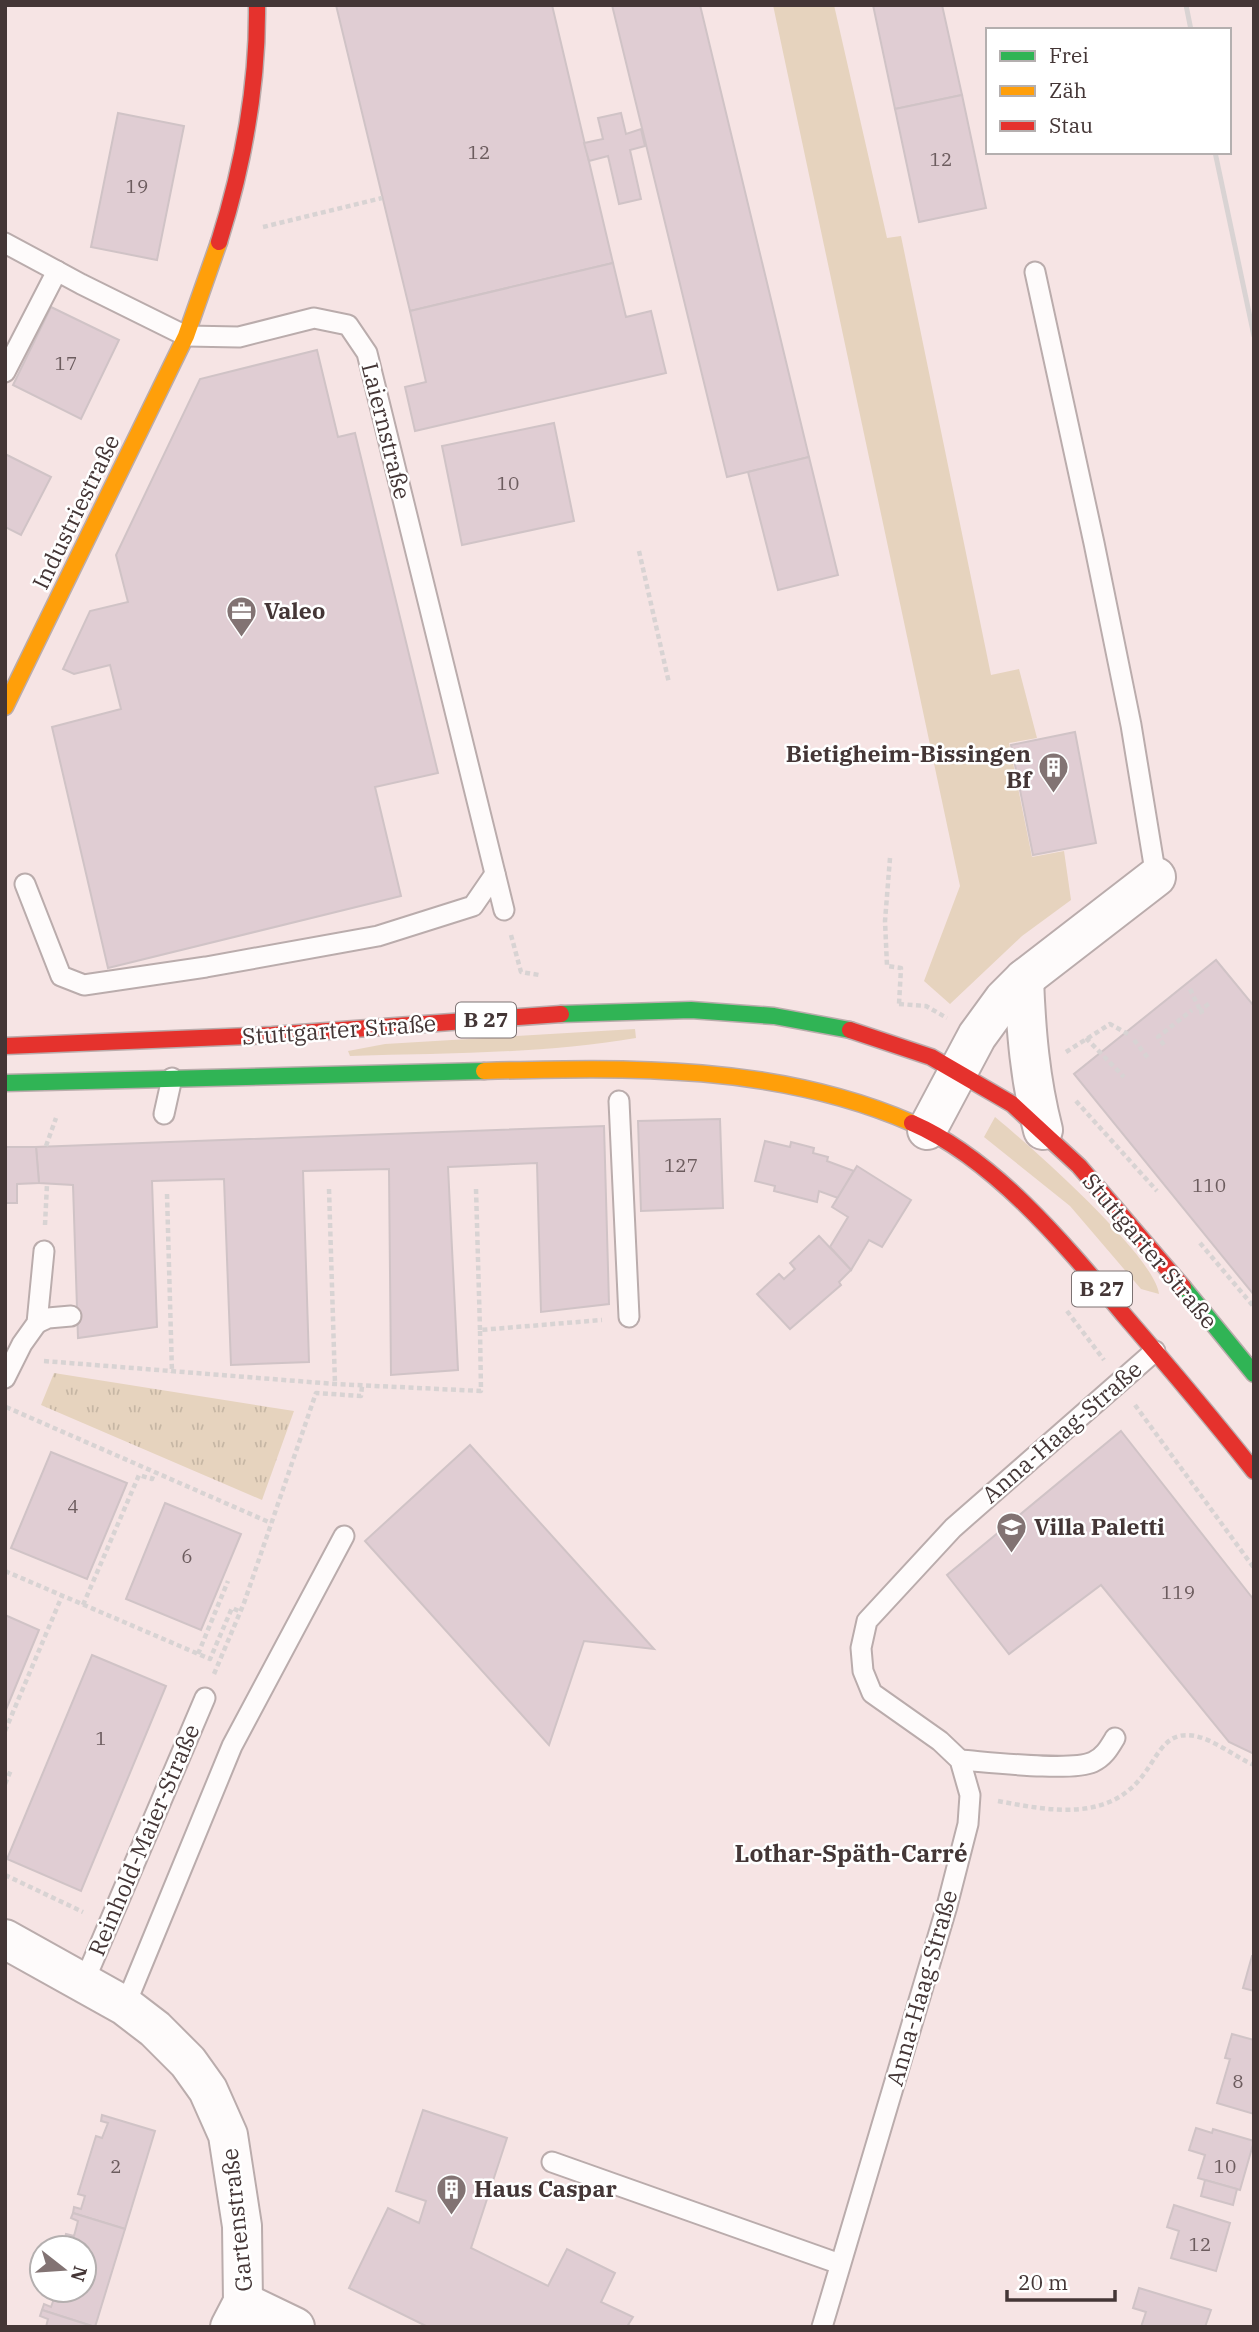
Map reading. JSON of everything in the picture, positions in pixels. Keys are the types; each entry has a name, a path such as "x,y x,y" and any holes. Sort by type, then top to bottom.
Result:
{"main road":[{"path":"186,336 228,218 245,148 257,60 257,5"},
{"name":"Industriestraße","path":"5,707 186,336"},
{"name":"Stuttgarter Straße","path":"5,1046 308,1034 560,1013 657,1010 754,1014 834,1025 874,1035 921,1052 958,1070 998,1094 1043,1130 1148,1241 1254,1374"},
{"name":"Stuttgarter Straße","path":"5,1083 583,1068 653,1069 749,1076 821,1090 879,1109 927,1130 996,1179 1026,1205 1054,1233 1254,1471"}],"street":[{"path":"927,1130 958,1070 1004,999 1024,979 1156,877"},
{"name":"Stuttgarter Straße","path":"1024,979 1026,1035 1033,1090 1043,1130"},
{"name":"Gartenstraße","path":"5,1939 125,2006 155,2029 188,2062 208,2090 228,2135 242,2227 237,2314 295,2327"}],"lane":[{"path":"5,243 186,336"},
{"path":"5,372 57,271"},
{"path":"1035,272 1131,725 1156,877"},
{"name":"Laiernstraße","path":"186,336 239,337 314,318 348,325 366,353 504,910"},
{"path":"25,884 61,976 84,985 378,936 473,906 495,874"},
{"path":"164,1114 173,1078"},
{"path":"619,1101 620,1318"},
{"path":"5,1378 37,1323 44,1251"},
{"path":"37,1323 48,1318 72,1316"},
{"name":"Anna-Haag-Straße","path":"821,2327 947,1906 968,1824 970,1795 960,1760 940,1741 872,1693 863,1671 861,1648 867,1621 953,1528 1155,1351"},
{"path":"125,2006 232,1746 344,1536"},
{"name":"Reinhold-Maier-Straße","path":"84,1982 205,1698"},
{"path":"960,1760 1057,1766 1091,1763 1104,1755 1115,1738"},
{"path":"552,2162 840,2264"}],"path":[{"path":"228,218 264,227 382,198"},
{"path":"639,551 670,683"},
{"path":"890,858 885,921 887,966 901,968 899,1004"},
{"path":"504,910 521,972 547,976"},
{"path":"1190,989 1202,1014 1201,1009 1210,1003"},
{"path":"1164,1045 1158,1037 1192,1010"},
{"path":"1079,1042 1110,1024 1128,1034"},
{"path":"1086,1038 1124,1077"},
{"path":"1134,1040 1148,1058"},
{"path":"46,1146 56,1117"},
{"path":"44,1251 47,1184"},
{"path":"329,1189 335,1384"},
{"path":"15,1359 172,1373 481,1391 475,1189"},
{"path":"167,1194 172,1373"},
{"path":"1064,1307 1254,1568"},
{"path":"480,1330 620,1318"},
{"path":"205,1698 240,1612 316,1393 362,1396 362,1385"},
{"path":"5,1407 271,1523"},
{"path":"83,1605 139,1475 152,1479 154,1473"},
{"path":"5,1572 210,1659 232,1608 240,1612"},
{"path":"198,1654 228,1581"},
{"path":"5,1731 62,1596"},
{"path":"5,1784 11,1770"},
{"path":"5,1875 109,1924"}],"green space":[{"path":"773,5 834,5 887,238 901,236 991,675 1019,669 1037,738 1009,743 1032,857 1064,851 1071,900 1022,936 950,1004 924,981 960,886"},
{"path":"635,1029 636,1038 530,1050 350,1056 348,1051 385,1044"},
{"path":"995,1117 1114,1228 1152,1277 1159,1294 1141,1289 1070,1206 984,1137"},
{"path":"54,1373 294,1411 262,1500 41,1405"}],"building":[{"path":"336,5 552,5 613,263 410,311"},
{"path":"612,5 700,5 809,457 727,477"},
{"path":"873,5 942,5 962,95 895,109"},
{"path":"962,95 986,208 919,222 895,109"},
{"path":"118,113 184,126 157,260 91,247"},
{"path":"621,113 626,134 641,129 645,146 630,150 641,199 619,204 608,156 589,161 584,143 603,139 598,118"},
{"path":"613,263 626,317 651,311 666,373 415,431 405,387 426,382 410,311"},
{"path":"51,307 119,340 81,419 13,385"},
{"name":"Valeo","path":"317,350 338,437 355,433 438,773 375,787 401,896 108,968 52,727 121,709 110,665 74,674 63,669 90,611 128,602 116,555 200,379"},
{"path":"554,423 574,521 462,545 442,446"},
{"path":"5,454 51,477 21,535 5,527"},
{"path":"809,457 838,575 778,590 748,472"},
{"name":"Bietigheim-Bissingen Bf","path":"1075,732 1096,843 1033,855 1011,745"},
{"path":"1216,960 1254,1006 1254,1295 1074,1074"},
{"path":"720,1119 723,1208 641,1211 638,1121"},
{"path":"604,1126 609,1304 541,1312 537,1163 448,1167 458,1370 391,1375 389,1169 303,1171 309,1362 231,1365 224,1179 152,1181 157,1327 78,1338 73,1185 39,1183 36,1147"},
{"path":"765,1141 790,1147 791,1142 814,1148 813,1153 828,1157 827,1161 854,1171 838,1198 819,1191 817,1202 774,1191 775,1186 755,1181"},
{"path":"5,1147 36,1147 39,1183 17,1184 17,1203 5,1203"},
{"path":"857,1166 911,1200 882,1247 869,1240 851,1270 830,1247 848,1217 832,1207"},
{"path":"819,1236 851,1270 839,1282 841,1285 790,1329 757,1294 779,1274 784,1279 795,1269 790,1263"},
{"path":"1121,1431 1254,1600 1254,1754 1229,1742 1101,1585 1009,1654 947,1575"},
{"path":"470,1445 654,1649 584,1641 549,1745 365,1541"},
{"path":"51,1452 127,1483 87,1579 11,1548"},
{"path":"165,1503 241,1534 201,1630 126,1599"},
{"path":"5,1615 39,1630 5,1712"},
{"path":"92,1655 166,1686 81,1891 7,1859"},
{"path":"1254,1956 1254,1991 1243,1988"},
{"path":"1232,2034 1254,2040 1254,2114 1217,2103 1230,2059 1225,2058"},
{"name":"Haus Caspar","path":"423,2110 507,2138 471,2248 548,2286 567,2249 615,2273 601,2302 633,2317 628,2325 633,2327 428,2327 349,2288 388,2208 419,2223 426,2201 396,2191"},
{"path":"102,2115 155,2131 125,2229 73,2213 74,2207 81,2209 85,2196 78,2194 96,2136 102,2138 108,2123 101,2121"},
{"path":"1196,2128 1212,2133 1213,2129 1254,2141 1240,2190 1198,2178 1205,2155 1189,2150"},
{"path":"1205,2180 1237,2189 1233,2205 1201,2196"},
{"path":"1174,2205 1230,2223 1216,2271 1171,2258 1179,2231 1167,2227"},
{"path":"73,2213 125,2229 95,2327 42,2310 44,2304 51,2307 52,2304 98,2304 98,2234 75,2234 78,2221 71,2218"},
{"path":"1139,2288 1211,2310 1205,2327 1141,2327 1146,2312 1133,2308"},
{"path":"42,2310 95,2327 46,2327 48,2319 40,2316"}],"railway":[{"path":"1186,5 1191,28"},
{"path":"1215,154 1254,336"}],"traffic: fast":[{"path":"561,1014 691,1010 774,1016 850,1030"},
{"path":"5,1083 484,1071"},
{"path":"1183,1287 1254,1374"}],"traffic: slow":[{"path":"5,707 186,336 219,242"},
{"path":"484,1071 593,1069 702,1073 809,1089 912,1123"}],"traffic: jam":[{"path":"219,242 236,183 248,125 255,66 257,5"},
{"path":"5,1046 272,1035 561,1014"},
{"path":"850,1030 931,1057 1012,1104 1079,1166 1183,1287"},
{"path":"912,1123 943,1139 972,1159 1028,1207 1102,1289 1254,1471"}],"place":[{"name":"Valeo","path":"241,638"},
{"name":"Bietigheim-Bissingen Bf","path":"1054,794"},
{"name":"Villa Paletti","path":"1011,1554"},
{"name":"Haus Caspar","path":"451,2216"}],"district":[{"name":"Lothar-Späth-Carré","path":"851,1854"}]}
